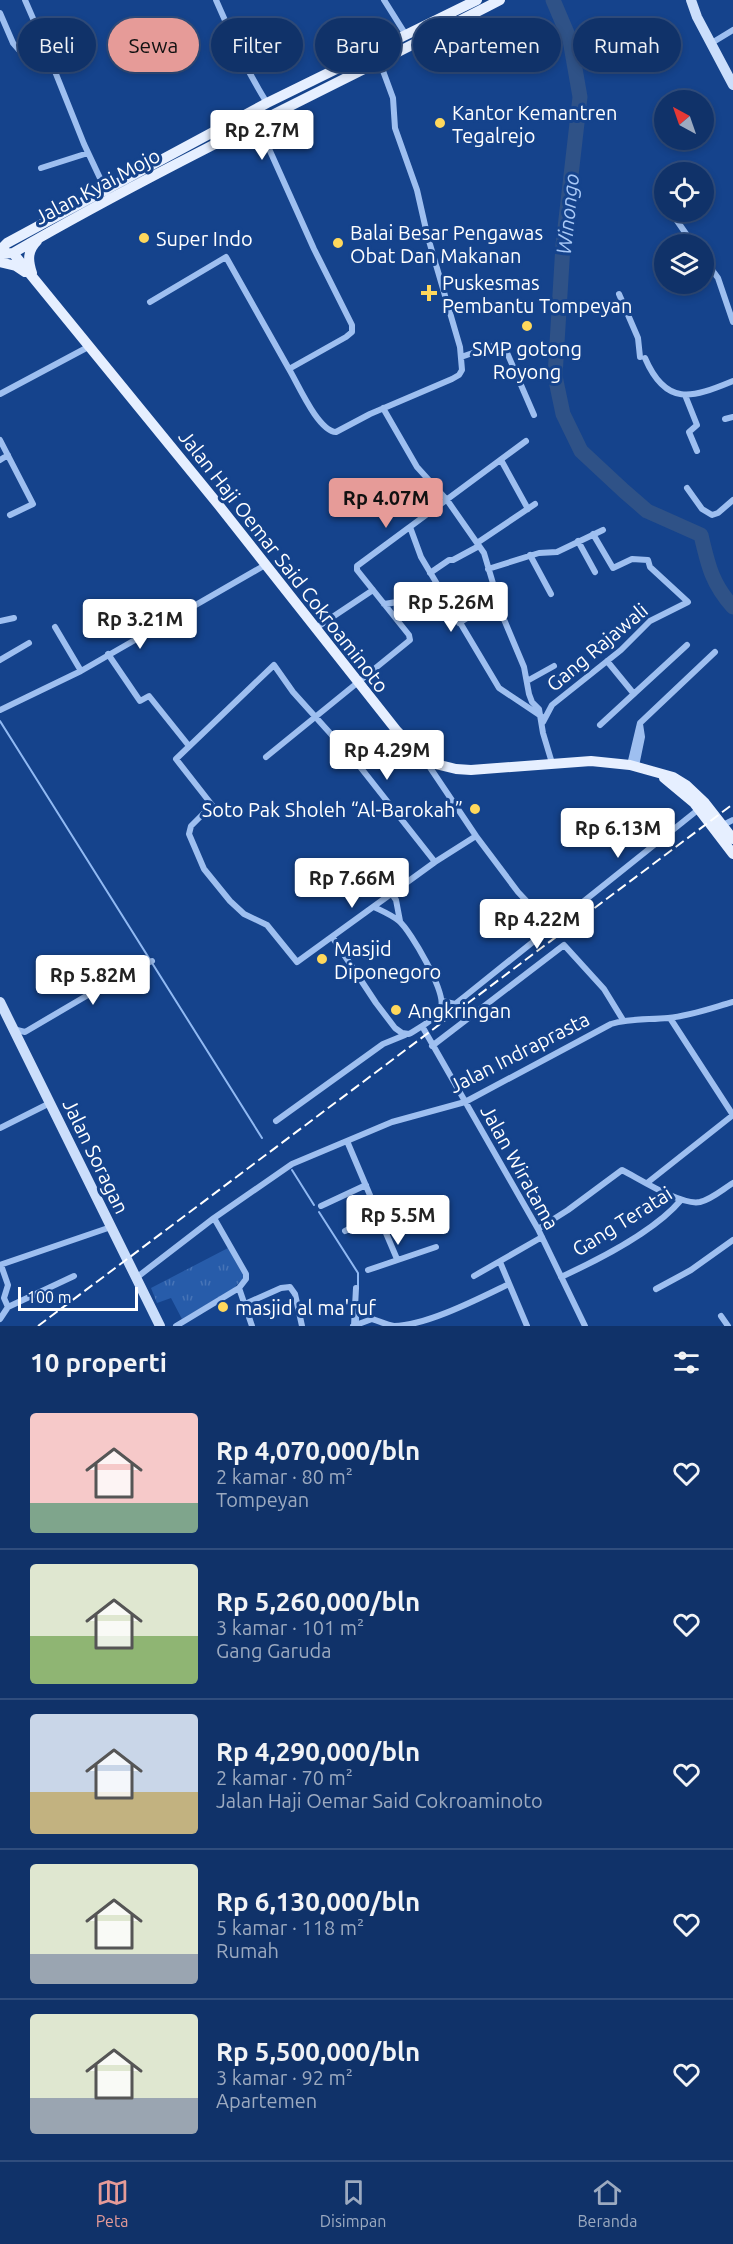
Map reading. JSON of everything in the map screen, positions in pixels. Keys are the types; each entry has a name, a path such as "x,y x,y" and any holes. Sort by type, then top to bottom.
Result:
{"main road":[{"name":"Jalan Kyai Mojo","path":"401,38 477,0"},
{"name":"Jalan Kyai Mojo","path":"401,51 500,0"},
{"name":"Jalan Kyai Mojo","path":"3,254 41,236 107,194 267,103 331,72"},
{"name":"Jalan Kyai Mojo","path":"3,254 12,248 15,240 360,72"},
{"path":"34,279 29,265 29,252 41,236"},
{"path":"3,254 34,279"},
{"name":"Jalan Haji Oemar Said Cokroaminoto","path":"3,254 24,266 267,564 397,731 427,762"},
{"path":"427,762 471,770 591,761 633,765 673,777 692,790 728,822 733,838"},
{"path":"660,774 699,809 733,854"}],"street":[{"path":"25,0 33,18"},
{"path":"216,0 237,51 267,103"},
{"path":"384,0 406,35"},
{"path":"690,2 733,85"},
{"path":"0,13 13,43 18,49"},
{"path":"710,44 733,30"},
{"path":"55,72 107,194"},
{"path":"150,302 226,257 318,420 331,432 339,431 383,408 459,375 462,370 460,347 427,234 417,190 395,128 393,98 384,72"},
{"path":"257,122 352,328 352,332 346,337 289,369"},
{"path":"41,168 88,153"},
{"path":"714,273 733,322"},
{"path":"619,294 638,338 642,358 660,384 685,395 700,394 733,381"},
{"path":"0,394 90,346"},
{"path":"460,357 493,346 505,348 534,415"},
{"path":"685,395 697,425 689,432 697,451"},
{"path":"383,408 417,467 447,500 478,544 527,681 532,702 539,709 552,763"},
{"path":"725,419 733,417"},
{"path":"0,440 33,504 10,515"},
{"path":"266,757 317,717 357,681 407,644 410,638 356,567 526,441"},
{"path":"0,460 8,455"},
{"path":"501,460 528,509"},
{"path":"687,488 702,509 709,514 715,515 733,500"},
{"path":"430,573 478,544 535,504"},
{"path":"410,528 418,552 499,688 541,716"},
{"path":"488,569 530,555 548,551 557,552 603,530"},
{"name":"Gang Rajawali","path":"542,726 552,705 607,662 650,621 688,602 650,567 650,561 632,559 613,568 593,534"},
{"path":"578,541 595,572"},
{"path":"530,555 552,594"},
{"path":"0,710 81,671 267,564"},
{"path":"384,604 400,603 436,583"},
{"path":"316,628 373,590"},
{"path":"459,622 498,599"},
{"path":"0,621 14,618"},
{"path":"55,627 81,671"},
{"path":"0,660 28,643"},
{"path":"600,725 687,645"},
{"path":"633,765 642,737 640,723 716,652"},
{"path":"108,654 140,701 149,696 189,746"},
{"path":"607,662 634,694"},
{"path":"435,862 357,763 293,692 274,665 176,759 212,805 191,826 189,834 204,869 237,907 270,928 297,963 435,862 476,836"},
{"path":"527,681 554,666"},
{"path":"357,763 397,731"},
{"path":"427,762 476,836 518,892 551,927"},
{"path":"442,1001 455,1004 699,809"},
{"path":"276,1121 383,1044 409,1034 439,1012 442,1001 429,968 399,921 396,900 392,894"},
{"path":"374,907 399,921"},
{"path":"333,938 395,1028 402,1034 409,1034"},
{"path":"432,1046 564,945 604,989 623,1020"},
{"path":"13,1029 25,1032 127,972 152,961"},
{"name":"Jalan Soragan","path":"0,1002 160,1326"},
{"name":"Jalan Indraprasta","path":"136,1278 214,1218 292,1164 399,1120 465,1102 588,1035 623,1020 670,1018 702,1012 733,1002"},
{"path":"647,1183 733,1115 670,1018"},
{"name":"Jalan Wiratama","path":"422,1026 538,1229 585,1326"},
{"path":"0,1128 50,1103"},
{"path":"347,1141 397,1259"},
{"path":"538,1229 622,1170 681,1200"},
{"name":"Gang Teratai","path":"561,1277 643,1232 671,1212 681,1200 702,1202 733,1183"},
{"path":"321,1206 366,1185"},
{"path":"384,1227 423,1211"},
{"path":"345,1231 379,1214"},
{"path":"176,1326 239,1288 246,1279 246,1274 214,1218"},
{"path":"9,1307 4,1298 8,1284 0,1265 111,1227"},
{"path":"474,1276 542,1238"},
{"path":"656,1289 692,1270 733,1240"},
{"path":"368,1270 436,1247"},
{"path":"500,1262 527,1326"},
{"path":"0,1319 9,1307 74,1276"},
{"path":"356,1288 356,1325 372,1319 392,1326 414,1322 457,1308 509,1284"},
{"path":"244,1304 281,1288 290,1287 295,1294 302,1326"},
{"path":"239,1288 252,1326"},
{"path":"721,1316 728,1326"}],"green space":[{"path":"228,1248 244,1277 234,1288 182,1319 171,1298 157,1303 151,1288"}],"waterway":[{"name":"Winongo","path":"553,0 570,40 580,97 563,245 555,376 563,414 581,451 624,491 647,511 701,535 712,574 720,590 733,607"},
{"path":"0,721 262,1138"},
{"path":"292,1170 314,1205"},
{"path":"319,1212 358,1273 358,1288"},
{"path":"358,1305 358,1323"}],"railway":[{"path":"38,1326 733,804"}],"place":[{"name":"Kantor Kemantren Tegalrejo","path":"440,123"},
{"name":"Super Indo","path":"144,238"},
{"name":"Balai Besar Pengawas Obat Dan Makanan","path":"338,243"},
{"name":"Puskesmas Pembantu Tompeyan","path":"429,293"},
{"name":"SMP gotong Royong","path":"527,326"},
{"name":"Soto Pak Sholeh “Al-Barokah”","path":"475,809"},
{"name":"Masjid Diponegoro","path":"322,959"},
{"name":"Angkringan","path":"396,1010"},
{"name":"masjid al ma'ruf","path":"223,1307"}]}
